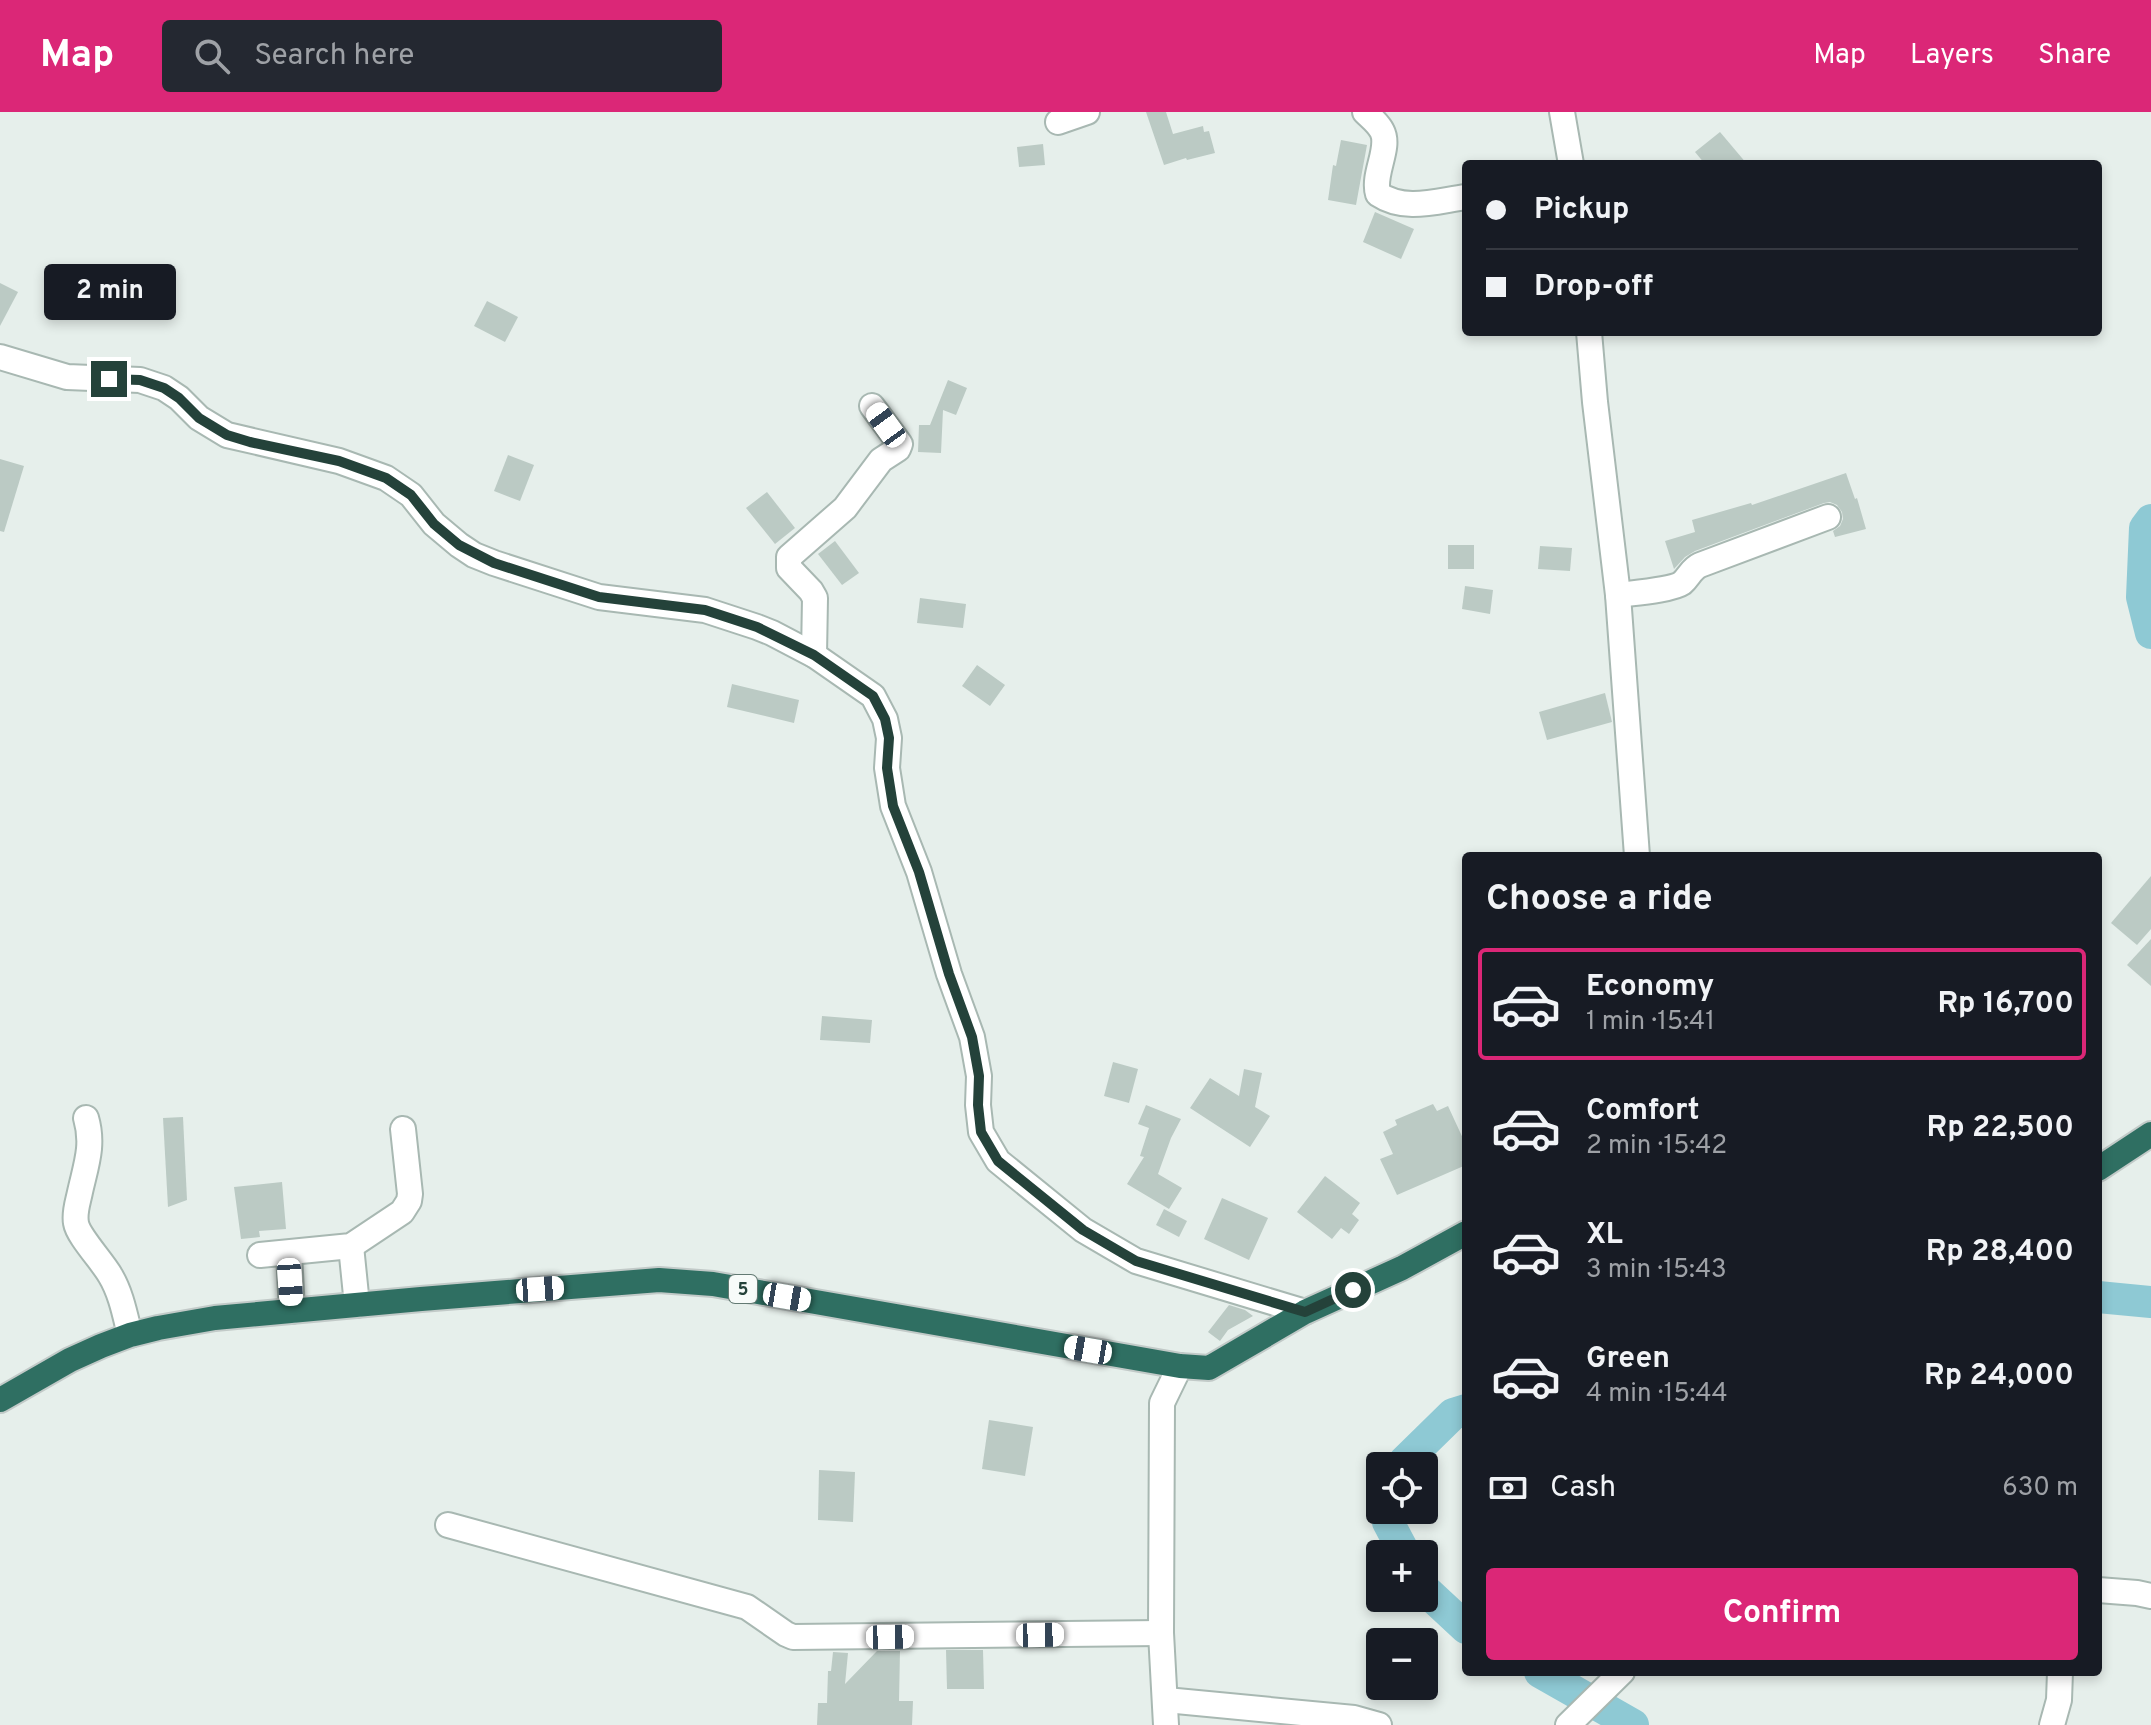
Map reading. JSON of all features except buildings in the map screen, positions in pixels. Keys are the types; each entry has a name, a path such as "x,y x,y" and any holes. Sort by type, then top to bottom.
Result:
{"highway":[{"path":"2102,1166 2151,1134"},
{"name":"5","path":"0,1400 70,1360 130,1335 158,1328 215,1318 659,1280 713,1284 1180,1366 1209,1368 1305,1312 1402,1268 1462,1235"}],"street":[{"path":"1058,122 1087,112"},
{"path":"1365,112 1385,136 1375,186 1378,194 1386,199 1418,205 1462,198"},
{"path":"1562,112 1570,160"},
{"path":"1589,336 1618,595 1637,852"},
{"path":"0,357 67,377 140,380 164,388 199,418 227,435 339,461 386,478 411,495 434,524 459,545 494,563 599,597 717,613 772,633 814,655 873,696 885,719 889,738 887,768 893,806 919,872 949,974 972,1037 979,1076 981,1132 998,1161 1083,1230 1136,1261 1305,1312"},
{"path":"814,655 815,598 789,568 788,562 793,552 845,508 881,460 898,449 900,444 872,406"},
{"path":"1618,595 1678,585 1693,568 1828,517"},
{"path":"86,1118 91,1147 77,1205 77,1228 111,1277 130,1335"},
{"path":"260,1255 351,1246 402,1212 409,1201 403,1129"},
{"path":"351,1246 357,1305"},
{"path":"289,1253 292,1311"},
{"path":"1166,1725 1161,1633 1162,1403 1180,1366"},
{"path":"448,1525 747,1607 793,1637 1161,1633"},
{"path":"2102,1590 2151,1596"},
{"path":"1568,1725 1618,1676"},
{"path":"2052,1725 2059,1700 2060,1676"},
{"path":"1166,1700 1354,1718 1379,1725"}],"waterway":[{"path":"2151,520 2145,528 2142,597 2151,633"},
{"path":"2102,1297 2151,1302"},
{"path":"1414,1452 1453,1414 1462,1411"},
{"path":"1389,1524 1398,1540"},
{"path":"1438,1602 1462,1624"},
{"path":"1547,1676 1633,1725"}],"route":[{"path":"109,379 140,380 164,388 199,418 227,435 339,461 386,478 411,495 434,524 474,555 599,597 705,610 757,627 814,655 873,696 885,719 889,738 887,768 893,806 919,872 949,974 972,1037 979,1076 981,1132 998,1161 1083,1230 1136,1261 1305,1312 1353,1290"}]}
